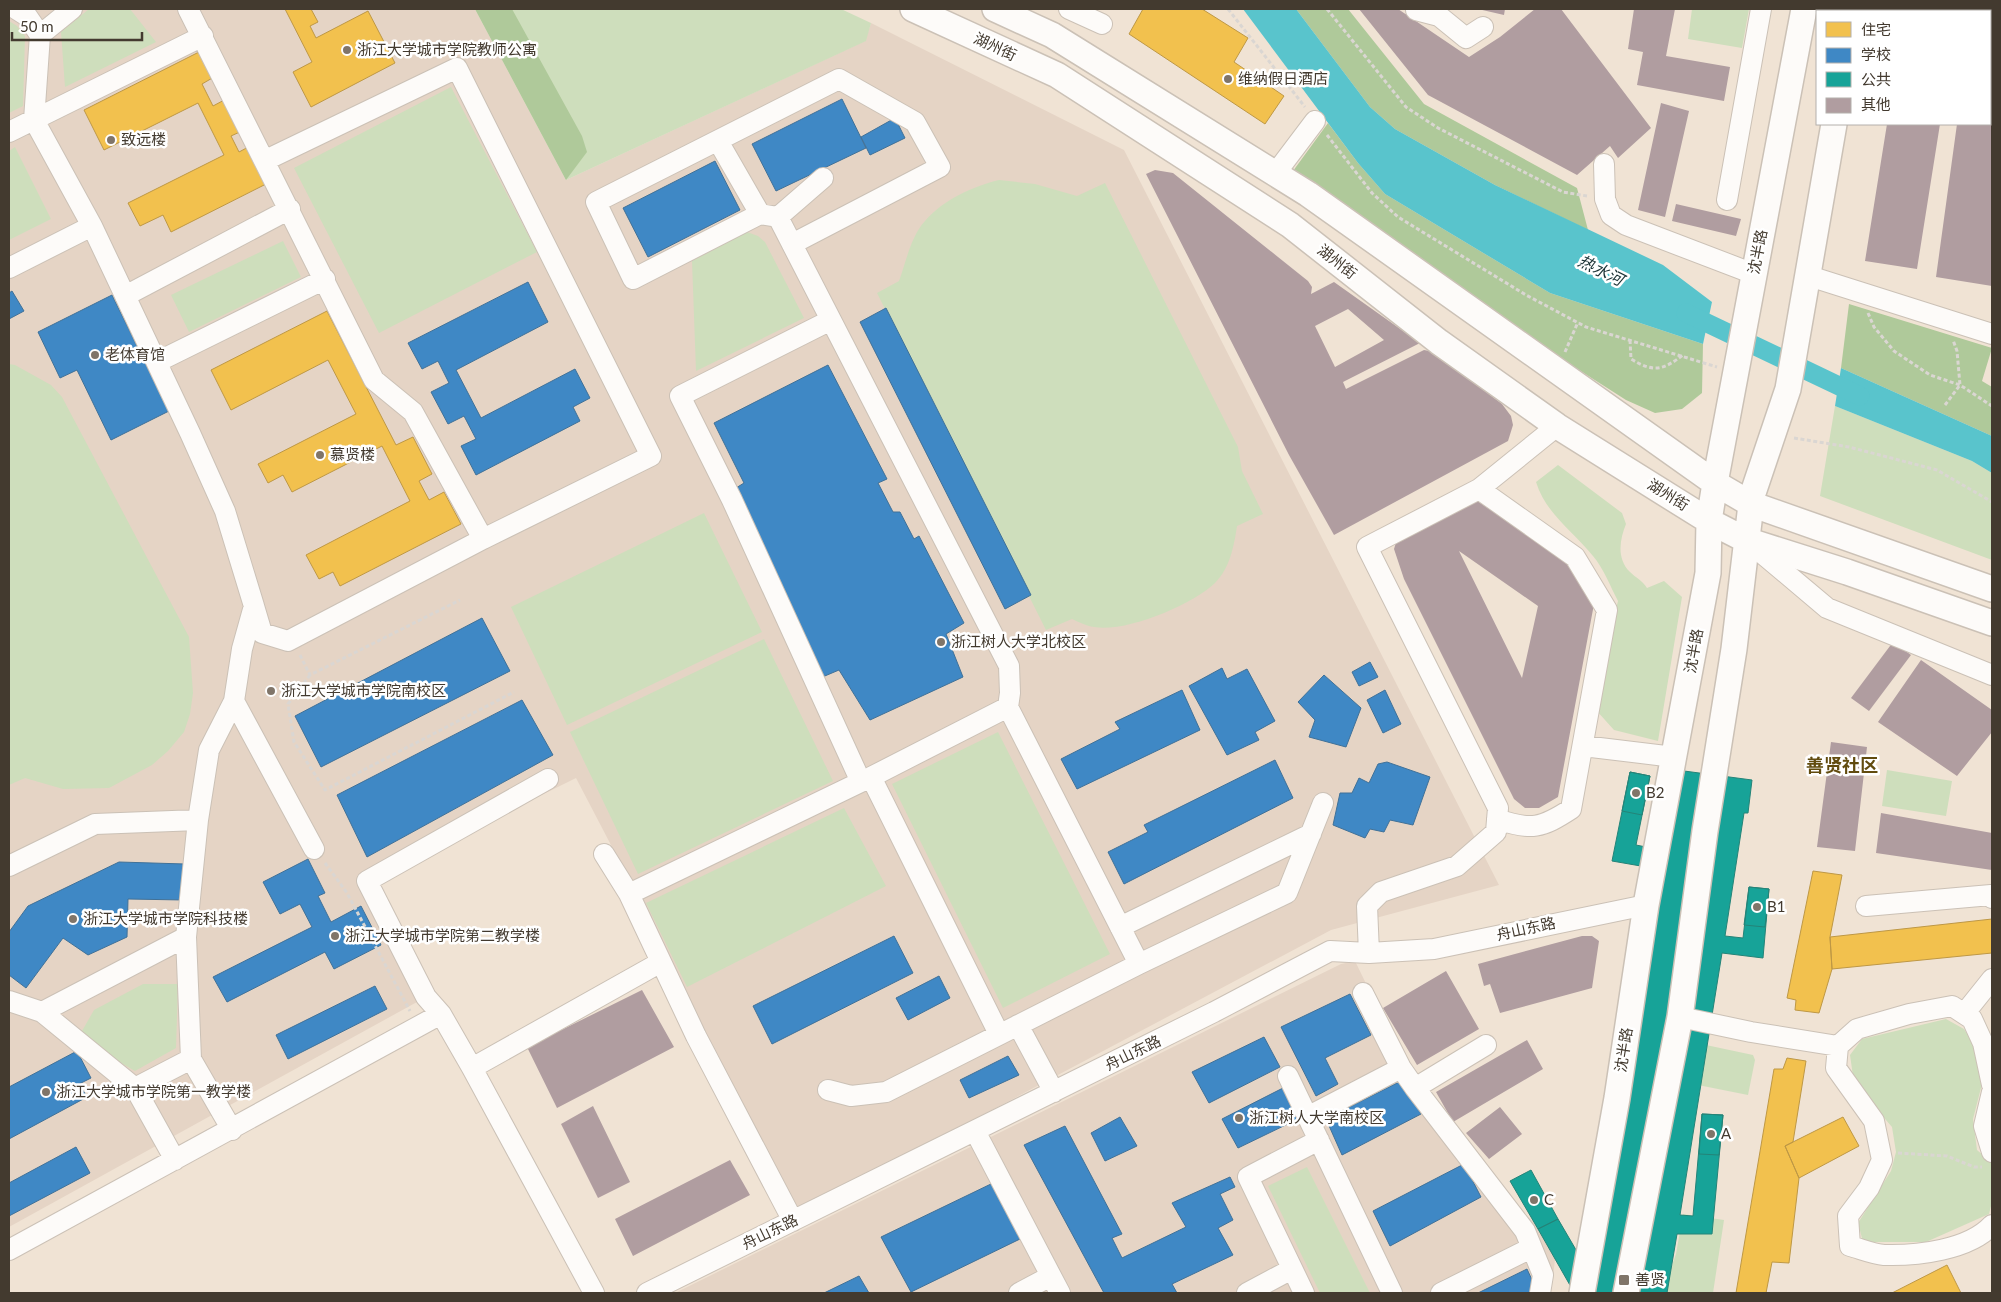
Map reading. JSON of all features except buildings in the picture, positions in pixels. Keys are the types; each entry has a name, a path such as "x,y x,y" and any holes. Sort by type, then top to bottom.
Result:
{"main road":[{"name":"湖州街","path":"913,9 1057,75 1282,220 1439,342 1557,426 1710,521 1746,540 1848,572 1992,623"},
{"path":"995,9 1052,35 1308,194 1715,483 1751,504 1992,589"},
{"name":"沈半路","path":"1582,1293 1617,1098 1646,904 1708,573 1710,521 1715,483 1804,9"},
{"path":"1626,1293 1680,1017 1705,831 1734,649 1751,504 1788,389 1834,125"}],"street":[{"path":"16,9 27,16 40,35 34,120 92,226 225,511 262,633 288,641 483,539 651,456 457,68 266,160"},
{"path":"40,35 72,9"},
{"path":"188,9 266,160 374,380 413,412 483,539"},
{"path":"1068,9 1102,24"},
{"path":"1727,200 1761,9"},
{"path":"1416,10 1440,12 1466,38 1483,27"},
{"path":"9,132 203,36"},
{"path":"792,244 940,168 915,122 839,79 596,202 633,279 769,215 823,178"},
{"path":"1275,174 1315,121"},
{"path":"718,140 769,215 792,244 1009,666 1010,693 1008,707 1139,964"},
{"path":"1604,164 1605,199 1611,215 1626,225 1752,285"},
{"path":"125,296 290,209"},
{"path":"9,268 92,226"},
{"path":"1809,276 1992,334"},
{"path":"157,362 325,279"},
{"path":"832,320 680,396 866,780 998,1034"},
{"path":"1369,953 1367,906 1381,892 1457,866 1496,832 1498,808 1367,547 1480,489 1557,426"},
{"path":"1480,489 1575,557 1607,610 1584,746 1571,809 1548,824 1518,826 1497,819"},
{"path":"1746,540 1827,608 1992,675"},
{"path":"232,1130 191,1059 186,937 198,820 209,750 234,701 242,649 254,606"},
{"path":"234,701 314,849"},
{"path":"629,894 866,780 1008,707"},
{"path":"1584,746 1674,757"},
{"path":"548,779 368,881 426,997 441,1014 472,1068 594,1293"},
{"path":"828,1090 851,1096 886,1092 1139,964 1287,893 1323,803"},
{"path":"9,866 95,824 198,820"},
{"path":"1120,927 1310,834"},
{"path":"604,854 629,894 696,1036 793,1221"},
{"path":"1866,906 1991,895 1992,898"},
{"name":"舟山东路","path":"647,1293 1214,1012 1330,951 1369,953 1434,948 1646,904"},
{"path":"42,1012 186,937"},
{"path":"472,1068 661,962"},
{"path":"1964,1014 1992,979"},
{"path":"1363,994 1401,1068 1432,1114 1456,1140 1525,1231 1543,1275 1540,1293"},
{"path":"9,1001 42,1012 135,1088 175,1160"},
{"path":"1992,1085 1983,1043 1972,1018 1952,1006 1909,1014 1857,1029 1838,1046 1836,1068 1874,1121 1882,1160 1869,1188 1848,1216 1850,1246 1882,1255 1942,1251 1984,1234 1992,1225"},
{"path":"9,1250 232,1130 441,1014"},
{"path":"1680,1017 1751,1032 1838,1046"},
{"path":"1018,1025 1054,1092"},
{"path":"1415,1088 1486,1045"},
{"path":"135,1088 191,1059"},
{"path":"1307,1116 1401,1068"},
{"path":"1288,1076 1392,1293"},
{"path":"1988,1160 1984,1126 1992,1092"},
{"path":"975,1131 1055,1285 1020,1293"},
{"path":"1304,1293 1248,1177 1319,1140"},
{"path":"1441,1293 1532,1248"},
{"path":"1247,1293 1292,1269"}],"path":[{"path":"1228,9 1372,194 1398,217 1526,295 1578,322 1630,340 1736,369"},
{"path":"1327,9 1406,107 1438,128 1563,192 1605,199"},
{"path":"1860,291 1874,327 1894,351 1930,375 1960,386 1992,406"},
{"path":"1944,318 1957,351 1960,386 1945,405"},
{"path":"1557,370 1578,322"},
{"path":"1630,340 1632,359 1645,367 1665,368 1683,355"},
{"path":"1773,434 1849,447 1937,470 1992,502"},
{"path":"460,600 310,675 288,704 294,742 326,790 514,692"},
{"path":"288,641 301,657 310,675"},
{"path":"314,849 347,892 418,1027"},
{"path":"1880,1152 1947,1156 1974,1167 1988,1160"}],"shaded area":[{"path":"9,9 475,9 566,180 865,41 871,23 1124,150 1499,885 1331,930 800,1212 704,1034 648,916 576,778 368,881 426,997 9,1227"},
{"name":"浙江树人大学南校区","path":"1355,961 1375,1002 1418,1078 1516,1206 1557,1243 1551,1293 675,1293 1341,964"}],"green space":[{"path":"89,9 130,9 156,42 65,87 61,32"},
{"path":"475,9 841,9 871,23 866,41 566,180"},
{"path":"475,9 512,9 582,136 587,152 566,180"},
{"path":"1296,9 1348,9 1424,104 1577,188 1588,230 1495,185 1395,129 1370,107"},
{"path":"1692,9 1749,9 1742,48 1688,39"},
{"path":"9,21 17,26 25,36 23,106 9,113"},
{"path":"451,87 537,252 379,333 294,168"},
{"path":"1328,123 1358,163 1385,194 1550,293 1703,344 1702,393 1682,409 1655,413 1626,400 1565,361 1293,171"},
{"path":"15,147 51,219 9,240 9,151"},
{"path":"999,180 1035,184 1077,196 1105,183 1238,447 1242,471 1263,514 1237,526 1228,564 1215,583 1191,600 1158,616 1123,626 1107,628 1083,624 1072,619 1046,630 877,293 899,281 916,234 933,213 959,195"},
{"path":"747,232 758,236 765,242 804,318 696,371 692,261"},
{"path":"283,241 301,277 189,332 171,295"},
{"path":"1849,304 1992,348 1982,381 1992,387 1992,436 1841,368"},
{"path":"9,364 15,365 51,385 62,397 189,637 193,693 190,714 184,732 168,751 152,765 109,788 63,789 25,778 9,785"},
{"path":"1835,406 1972,461 1992,473 1992,560 1820,496"},
{"path":"1558,465 1622,513 1626,524 1620,548 1623,561 1630,572 1647,588 1664,581 1682,597 1658,741 1614,730 1596,710 1601,667 1618,601 1597,561 1553,513 1540,493 1536,482"},
{"path":"704,513 762,632 567,725 511,607"},
{"path":"764,639 833,781 638,874 570,732"},
{"path":"998,732 1110,954 1003,1008 892,784"},
{"path":"1887,770 1952,781 1946,816 1882,806"},
{"path":"844,808 886,886 687,987 646,903"},
{"path":"143,984 178,984 176,1048 135,1071 78,1038 94,1010"},
{"path":"1946,1019 1964,1029 1973,1043 1982,1084 1973,1119 1977,1150 1992,1163 1992,1202 1989,1214 1926,1242 1863,1242 1858,1223 1891,1171 1896,1152 1892,1127 1854,1083 1850,1055 1862,1039"},
{"path":"1706,1045 1753,1055 1755,1060 1748,1095 1698,1085"},
{"path":"1307,1167 1370,1293 1320,1293 1268,1186"},
{"path":"1683,1214 1724,1220 1713,1293 1662,1293 1676,1254"}],"water":[{"path":"1243,9 1296,9 1370,107 1395,129 1495,185 1663,265 1712,302 1703,344 1550,293 1385,194 1358,163"},
{"path":"1841,368 1992,436 1992,473 1972,461 1835,406"}],"waterway":[{"name":"热水河","path":"1686,313 1860,396"}],"place":[{"name":"浙江大学城市学院教师公寓","path":"347,50"},
{"name":"维纳假日酒店","path":"1228,79"},
{"name":"致远楼","path":"111,140"},
{"name":"老体育馆","path":"95,355"},
{"name":"慕贤楼","path":"320,455"},
{"name":"浙江树人大学北校区","path":"941,642"},
{"name":"浙江大学城市学院南校区","path":"271,691"},
{"name":"B2","path":"1636,793"},
{"name":"B1","path":"1757,907"},
{"name":"浙江大学城市学院科技楼","path":"73,919"},
{"name":"浙江大学城市学院第二教学楼","path":"335,936"},
{"name":"浙江大学城市学院第一教学楼","path":"46,1092"},
{"name":"浙江树人大学南校区","path":"1239,1118"},
{"name":"A","path":"1711,1134"},
{"name":"C","path":"1534,1200"},
{"name":"善贤","path":"1624,1280"}],"district":[{"name":"善贤社区","path":"1842,766"}]}
